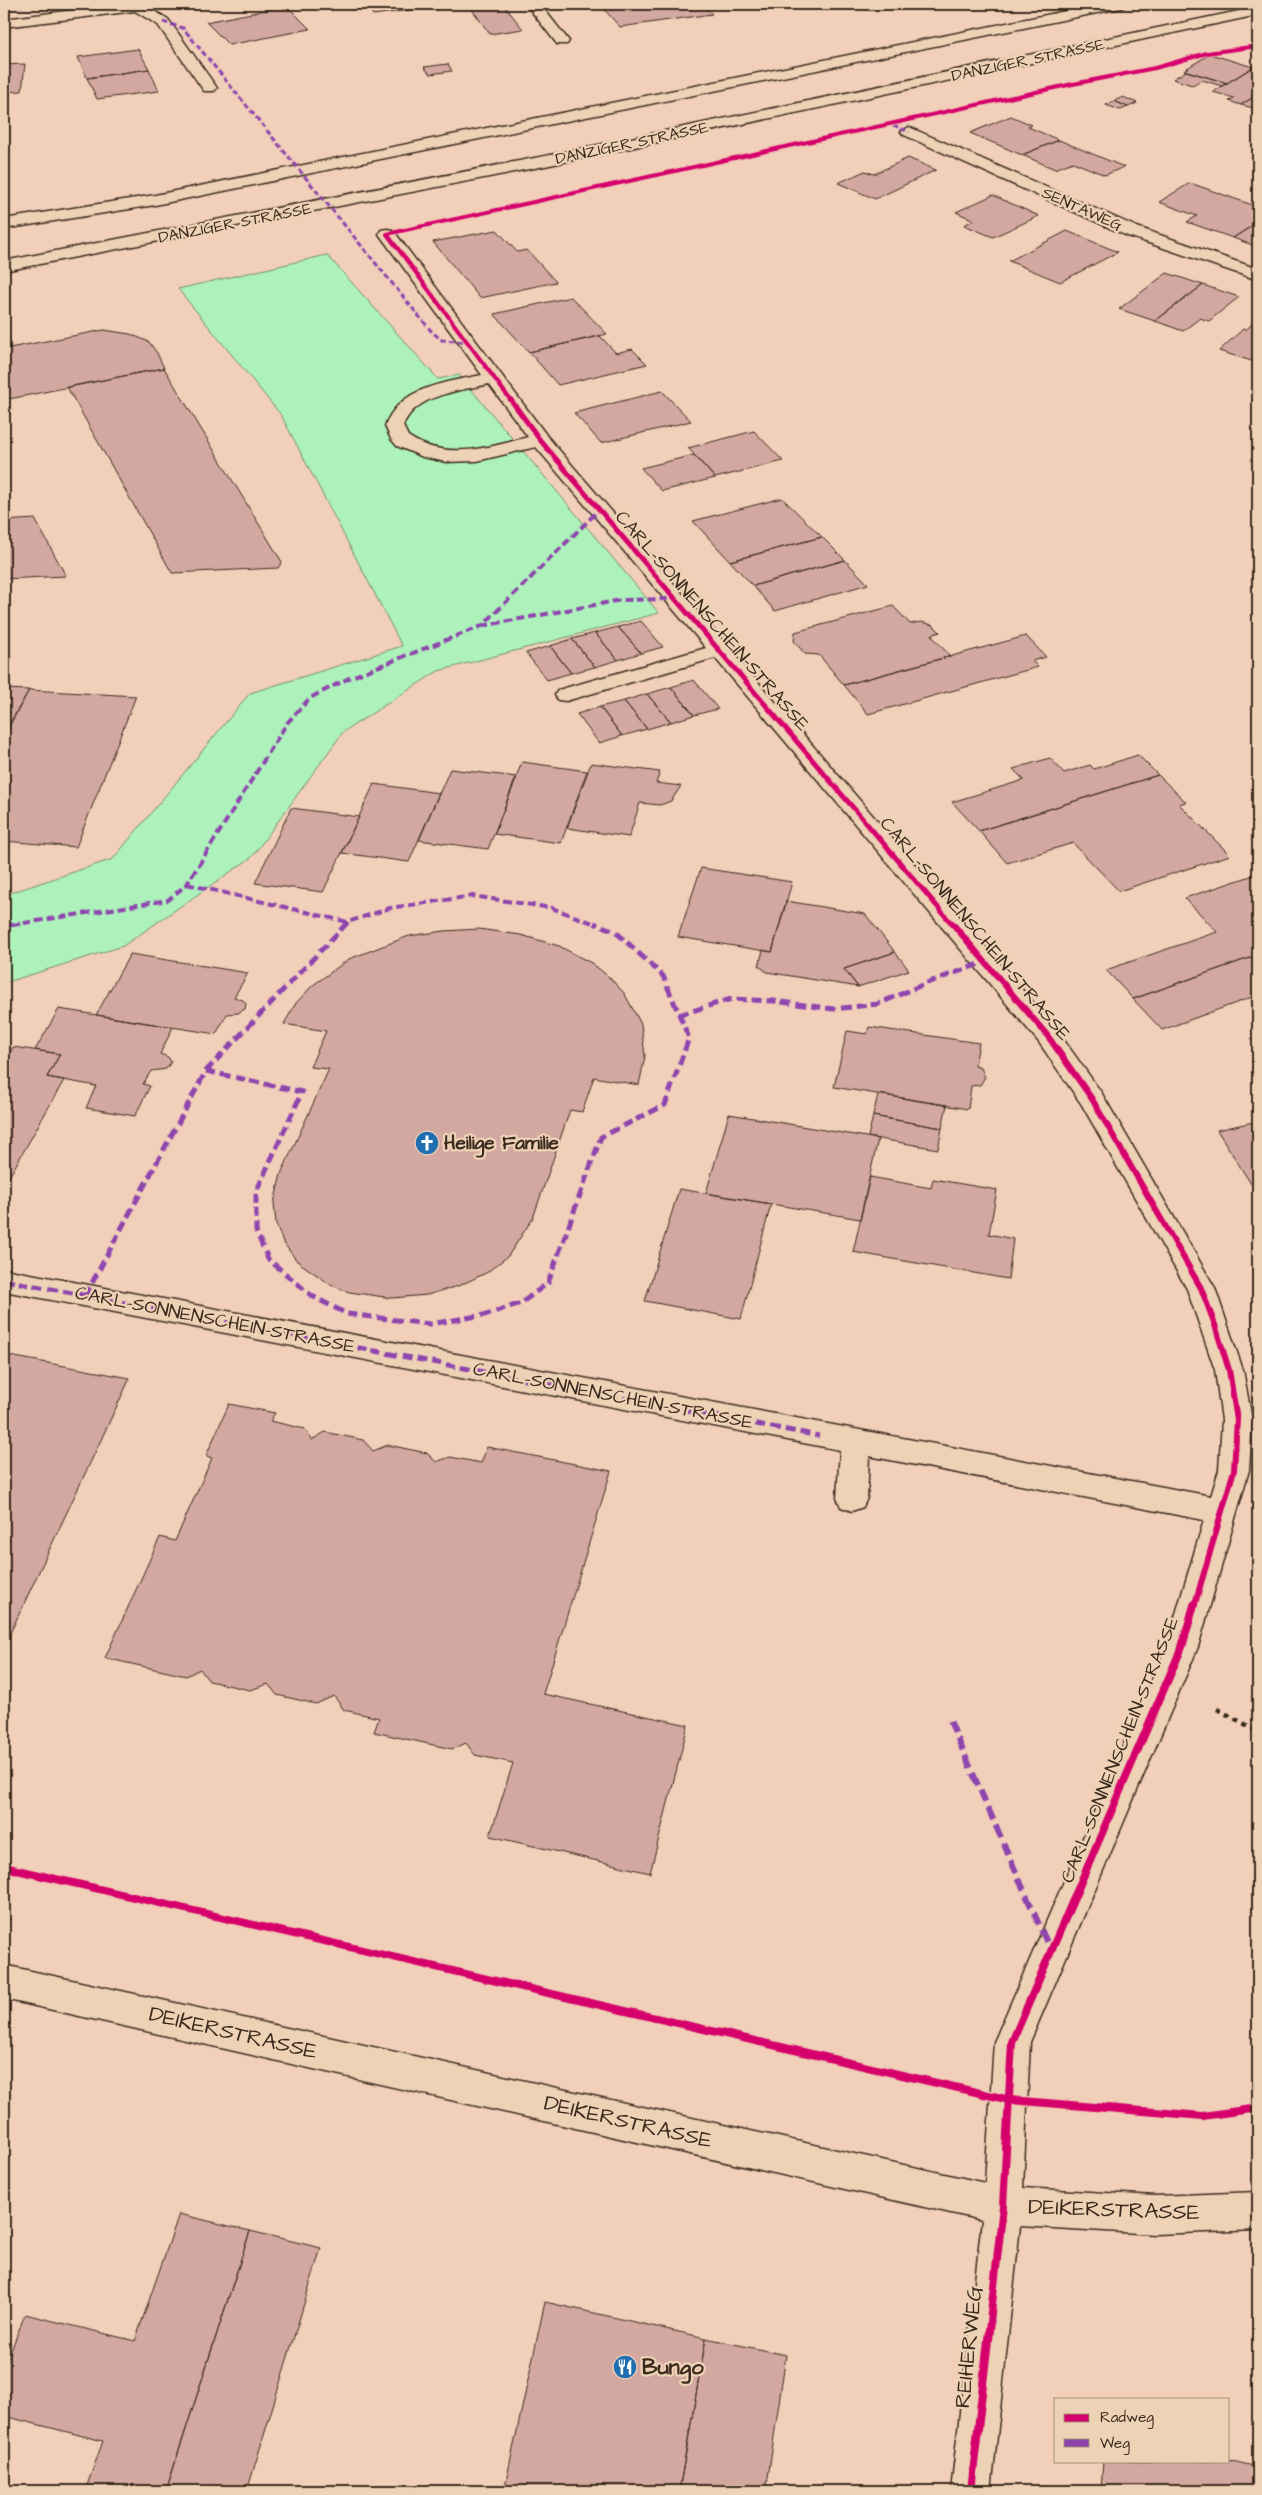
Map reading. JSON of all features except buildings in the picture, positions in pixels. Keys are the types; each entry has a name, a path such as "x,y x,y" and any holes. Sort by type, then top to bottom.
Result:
{"main road":[{"path":"4,23 154,4"},
{"path":"533,4 562,41"},
{"name":"DANZIGER STRASSE","path":"4,224 165,198 1121,4"},
{"path":"136,5 163,22 209,88"},
{"name":"DANZIGER STRASSE","path":"4,266 545,161 1258,11"},
{"name":"SENTAWEG","path":"909,132 1131,231 1258,275"},
{"name":"CARL-SONNENSCHEIN-STRASSE","path":"387,234 540,440 718,651 1048,1035 1092,1098 1201,1288 1216,1325 1229,1370 1237,1420 1234,1470 1182,1647 1012,2042 1002,2206"},
{"path":"494,378 431,394 413,402 398,413 394,426 401,440 420,449 438,454 462,457 484,455 540,440"},
{"path":"566,695 718,651"},
{"name":"CARL-SONNENSCHEIN-STRASSE","path":"4,1280 1222,1511"},
{"path":"852,1498 855,1442"},
{"name":"DEIKERSTRASSE","path":"4,1982 1002,2206 1155,2215 1258,2211"},
{"name":"REIHERWEG","path":"971,2491 1002,2206"}],"green space":[{"path":"327,255 438,379 459,375 659,613 438,671 343,732 252,857 123,946 4,983 4,895 113,859 250,693 402,646 281,415 178,289"}],"marked path":[{"path":"163,22 183,28 432,332 442,340 467,342"},
{"path":"893,125 909,132"},
{"path":"4,926 168,900 187,884 287,723 310,698 349,678 482,626 598,511"},
{"path":"482,626 621,600 673,599"},
{"path":"187,884 348,922 390,908 473,896 552,908 615,931 663,976 689,1038 665,1105 601,1137 548,1283 521,1303 484,1315 430,1324 347,1314 312,1296 268,1259 256,1231 256,1192 302,1092 206,1071"},
{"path":"85,1296 206,1071 348,922"},
{"path":"679,1015 731,999 774,1001 834,1009 878,1004 924,984 985,962"},
{"path":"4,1280 819,1436"},
{"path":"950,1721 1051,1952"}],"cycle path":[{"path":"971,2491 1003,2206 1012,2042 1182,1647 1234,1470 1237,1420 1229,1370 1201,1288 1092,1099 1047,1035 540,440 387,234 1068,85 1155,68 1207,53 1258,46"},
{"path":"4,1867 1010,2100 1203,2116 1258,2108"}],"place":[{"name":"Heilige Familie","path":"427,1143"},
{"name":"Bungo","path":"625,2367"}]}
